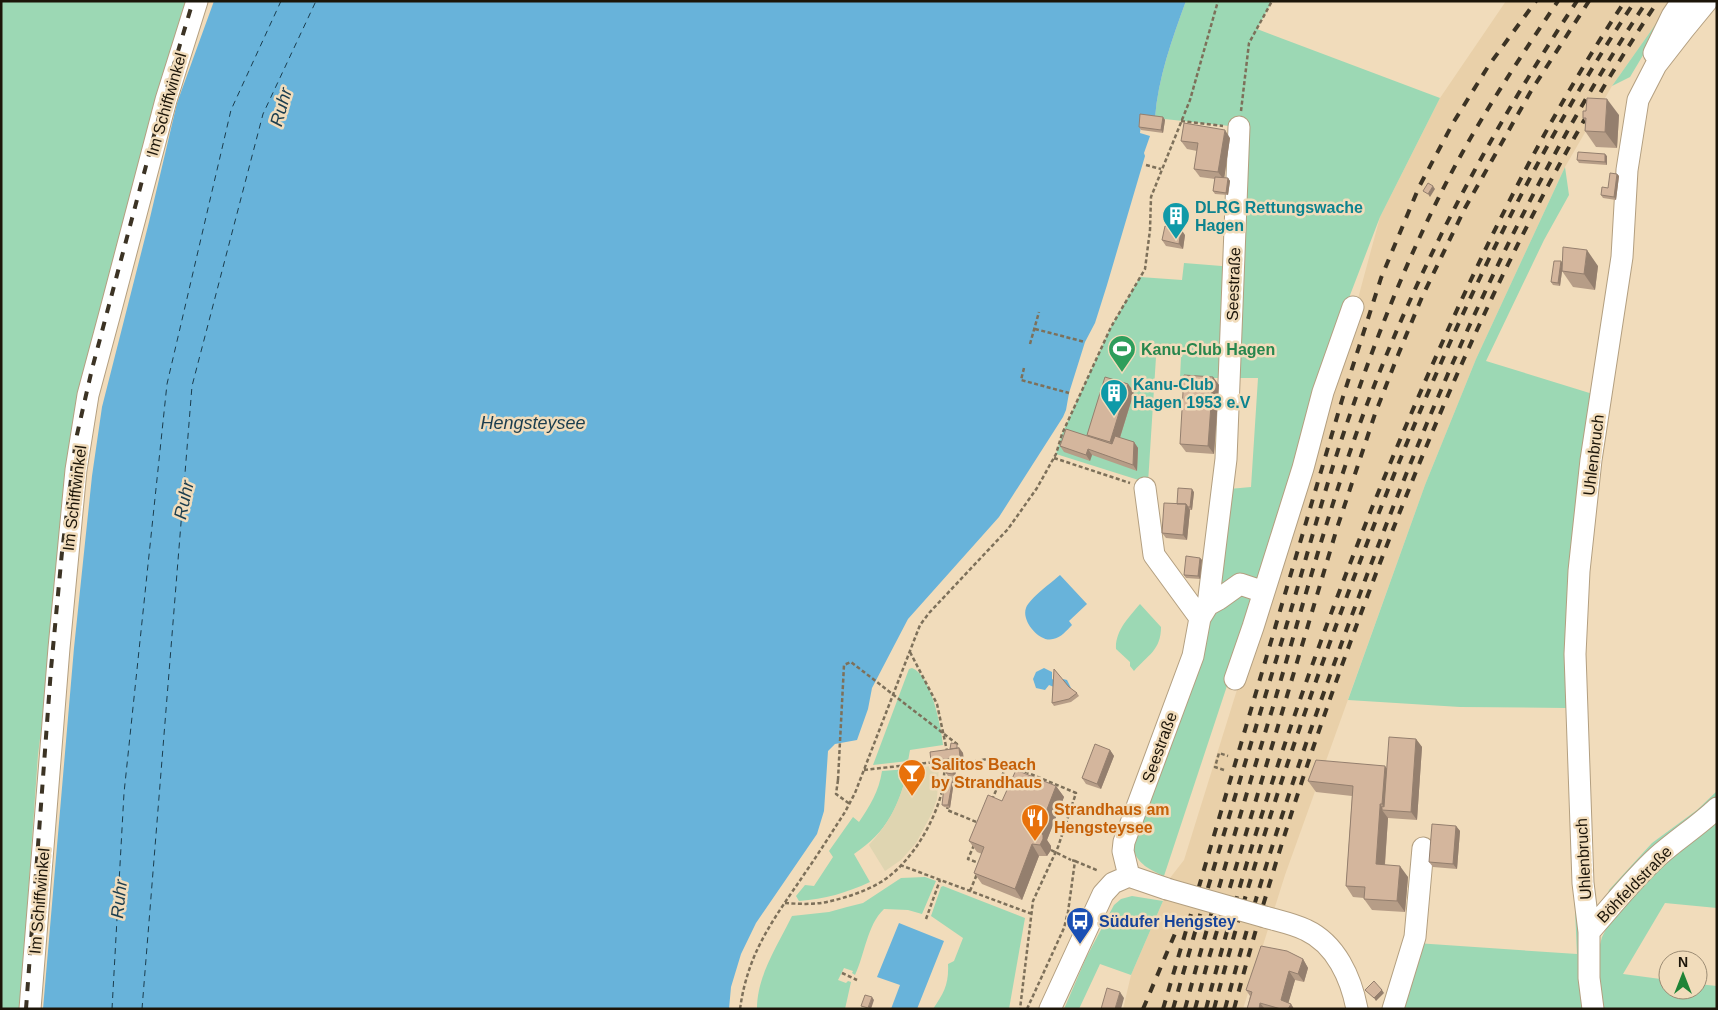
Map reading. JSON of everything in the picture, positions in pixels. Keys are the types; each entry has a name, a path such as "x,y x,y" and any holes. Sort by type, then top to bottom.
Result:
{"street":[{"name":"Im Schiffwinkel","path":"30,1009 59,648 76,470 88,395 166,100 197,1"},
{"path":"1638,100 1640,81 1672,16 1682,1"},
{"name":"Uhlenbruch","path":"1588,932 1583,884 1575,654 1579,570 1591,460 1622,256 1627,170 1638,100 1656,65 1707,1"},
{"name":"Seestraße","path":"1129,876 1123,851 1124,842 1193,656 1204,612 1226,458 1239,127"},
{"path":"1235,679 1303,468 1323,392 1353,307"},
{"path":"1145,488 1154,555 1204,612 1240,584 1264,592"},
{"name":"Böhfeldstraße","path":"1593,1009 1589,978 1588,932 1655,859 1717,808"},
{"path":"1393,1009 1415,938 1424,848"},
{"path":"1050,1009 1103,894 1113,883 1129,876 1307,930 1327,945 1343,965 1357,1009"}],"path":[{"path":"740,1009 743,989 755,952 766,931 850,804 920,626 929,613 1008,529 1037,488 1054,458 1062,434 1111,327 1144,269 1150,230 1151,197 1190,100 1218,1"},
{"path":"1181,121 1239,127 1249,43 1272,1"},
{"path":"1146,165 1161,170"},
{"path":"1030,344 1039,312"},
{"path":"1034,328 1085,342"},
{"path":"1024,368 1021,380 1069,393"},
{"path":"1054,458 1145,488"},
{"path":"910,650 937,704 947,749 946,755"},
{"path":"850,804 836,794 844,665 851,662 957,744 956,749"},
{"path":"1224,770 1215,767 1219,753 1228,756"},
{"path":"969,762 993,758 1076,793 1058,847 1033,901 1020,1009"},
{"path":"784,903 829,902 857,894 882,882 900,865 921,840 933,817 942,790 946,761"},
{"path":"864,770 936,762"},
{"path":"990,807 1007,764"},
{"path":"948,801 947,810 980,823"},
{"path":"976,842 968,859 981,864"},
{"path":"1051,850 1100,871"},
{"path":"1027,1009 1064,928 1075,861"},
{"path":"900,865 1032,914"},
{"path":"970,891 977,873"},
{"path":"926,919 940,880"},
{"path":"842,973 857,980"}],"shaded area":[{"path":"1506,1 1672,1 1612,86 1565,167 1476,359 1425,485 1285,875 1243,1009 1123,1009 1131,975 1163,901 1170,878 1184,860 1353,317 1380,217 1440,98"}],"green space":[{"path":"1,1 188,1 175,35 83,387 38,755 20,1009 1,1009"},
{"path":"1186,1 1272,1 1257,29 1440,98 1380,217 1319,376 1277,535 1164,876 1145,866 1132,849 1229,489 1251,487 1258,378 1180,378 1181,357 1156,357 1148,483 1056,454 1062,434 1111,327 1140,277 1182,280 1184,263 1234,267 1239,127 1155,118 1162,73"},
{"path":"1672,1 1667,15 1630,77 1612,86"},
{"path":"1565,167 1569,195 1544,240 1486,361 1596,395 1577,542 1588,1009 1397,1009 1416,943 1577,954 1566,708 1460,707 1348,700 1425,485 1476,359"},
{"path":"1140,604 1161,627 1159,641 1153,652 1134,671 1130,666 1130,662 1116,649 1116,642 1120,630"},
{"path":"912,668 925,680 930,690 943,745 910,750 908,761 873,765 909,669"},
{"path":"908,769 896,807 890,818 875,837 854,854 870,882 835,895 799,901 796,896 805,885 814,886 833,857 829,851 853,817 859,822 863,816 876,792 882,771"},
{"path":"1717,791 1717,804 1603,910 1609,890 1652,843 1697,810"},
{"path":"1717,815 1717,908 1665,903 1623,974 1658,979 1658,1000 1708,1000 1708,985 1717,986 1717,1009 1600,1009 1597,956 1602,937 1608,925 1652,871"},
{"path":"925,877 936,881 922,914 908,910 884,909 870,931 855,975 852,973 853,971 844,968 838,980 846,983 848,981 851,982 845,1009 757,1009 760,984 764,972 792,916 829,912 863,903 901,878"},
{"path":"943,886 1025,918 1009,1009 933,1009 945,988 948,977 948,964 954,961 963,938 931,916"},
{"path":"1132,896 1163,901 1131,975 1100,964 1079,1009 1064,1009 1086,958 1114,905 1121,899"}],"sand":[{"path":"939,765 937,799 932,813 916,843 901,860 885,871 869,845 894,810 908,769"}],"water":[{"name":"Hengsteysee","path":"214,1 1186,1 1162,73 1155,118 1142,117 1140,133 1150,136 1144,153 1145,156 1107,285 1095,323 1085,342 1063,417 999,517 908,619 872,688 868,709 857,740 835,744 828,751 824,811 817,834 756,923 741,954 731,987 729,1009 43,1009 74,648 92,476 102,407 177,103"},
{"path":"1060,575 1087,604 1069,621 1072,625 1064,634 1056,638 1043,638 1029,625 1026,619 1026,608 1036,595"},
{"path":"1044,668 1052,672 1052,679 1058,682 1063,679 1067,680 1071,688 1068,693 1049,685 1045,690 1036,688 1033,679 1036,672"},
{"path":"899,923 944,941 917,1009 891,1009 900,985 877,977"}],"building":[{"path":"1587,98 1607,99 1605,132 1585,131 1586,118 1583,118 1583,111 1586,111"},
{"path":"1140,114 1163,117 1161,130 1139,127"},
{"path":"1184,123 1225,130 1218,172 1194,169 1198,143 1181,141"},
{"path":"1578,152 1605,154 1605,162 1577,160"},
{"path":"1610,173 1617,174 1614,197 1601,195 1602,187 1608,188"},
{"path":"1215,177 1228,178 1226,193 1213,191"},
{"path":"1428,183 1433,186 1428,194 1423,191"},
{"path":"1165,226 1181,229 1179,244 1162,240"},
{"path":"1563,247 1587,250 1584,274 1562,271"},
{"path":"1554,261 1561,261 1558,283 1551,282"},
{"path":"1184,375 1213,377 1208,446 1180,444"},
{"path":"1105,377 1128,384 1110,442 1087,435"},
{"path":"1066,429 1112,444 1115,436 1134,442 1133,465 1088,449 1086,455 1060,446"},
{"path":"1178,488 1192,489 1190,507 1186,504 1177,504"},
{"path":"1164,503 1186,504 1183,535 1162,533"},
{"path":"1186,556 1200,558 1198,576 1184,575"},
{"path":"1054,669 1069,687 1077,693 1069,699 1052,703"},
{"path":"1389,737 1416,739 1411,812 1382,810 1382,806 1384,807"},
{"path":"951,743 957,744 957,748 950,749"},
{"path":"1095,744 1110,750 1097,784 1082,778"},
{"path":"959,748 960,757 931,761 930,752"},
{"path":"1316,760 1385,766 1382,804 1380,804 1376,864 1400,866 1397,901 1364,899 1365,887 1346,886 1353,786 1308,781"},
{"path":"955,761 953,774 946,773 948,762"},
{"path":"1016,770 1056,786 1039,830 1043,835 1043,839 1040,845 1032,844 1015,889 974,873 984,847 969,841 988,795 1002,801"},
{"path":"945,778 953,778 948,805 942,805"},
{"path":"1432,824 1456,826 1453,864 1429,862"},
{"path":"1261,946 1287,951 1303,959 1298,974 1289,971 1281,1000 1291,1004 1288,1009 1260,1003 1259,1009 1247,1009 1252,992 1246,990"},
{"path":"1374,981 1382,990 1374,998 1365,990"},
{"path":"1107,988 1120,992 1115,1009 1101,1009"},
{"path":"865,995 872,997 868,1008 861,1006"}],"ferry route":[{"path":"112,1009 124,793 167,384 231,110 281,1"},
{"path":"142,1009 192,386 263,114 316,1"}],"railway":[{"path":"26,1009 51,669 62,552 76,439 92,369 164,98 193,1"},
{"path":"1163,1009 1342,400 1381,278 1419,187 1453,123 1489,65 1536,1"},
{"path":"1173,1009 1328,482 1345,429 1393,298 1415,247 1452,171 1495,97 1558,1"},
{"path":"1185,1009 1216,896 1316,558 1366,407 1410,301 1460,198 1516,98 1577,1"},
{"path":"1195,1009 1337,528 1375,414 1398,355 1422,297 1465,208 1531,91 1589,1"},
{"path":"1206,1009 1226,934 1271,785 1322,638 1378,493 1456,313 1507,206 1563,102 1625,1"},
{"path":"1214,1009 1263,838 1300,726 1361,559 1419,414 1450,343 1517,202 1593,67 1635,1"},
{"path":"1225,1009 1275,836 1313,723 1375,554 1432,411 1463,340 1530,200 1606,66 1647,1"},
{"path":"1234,1009 1283,840 1339,673 1380,563 1439,417 1470,345 1538,204 1616,67 1658,1"},
{"path":"1143,1009 1185,910"}],"place":[{"name":"DLRG Rettungswache Hagen","path":"1176,240"},
{"name":"Kanu-Club Hagen","path":"1122,373"},
{"name":"Kanu-Club Hagen 1953 e.V","path":"1114,417"},
{"name":"Salitos Beach by Strandhaus","path":"912,797"},
{"name":"Strandhaus am Hengsteysee","path":"1035,842"},
{"name":"Südufer Hengstey","path":"1080,945"}],"water label":[{"name":"Ruhr","path":"281,107"},
{"name":"Ruhr","path":"184,500"},
{"name":"Ruhr","path":"119,899"}]}
